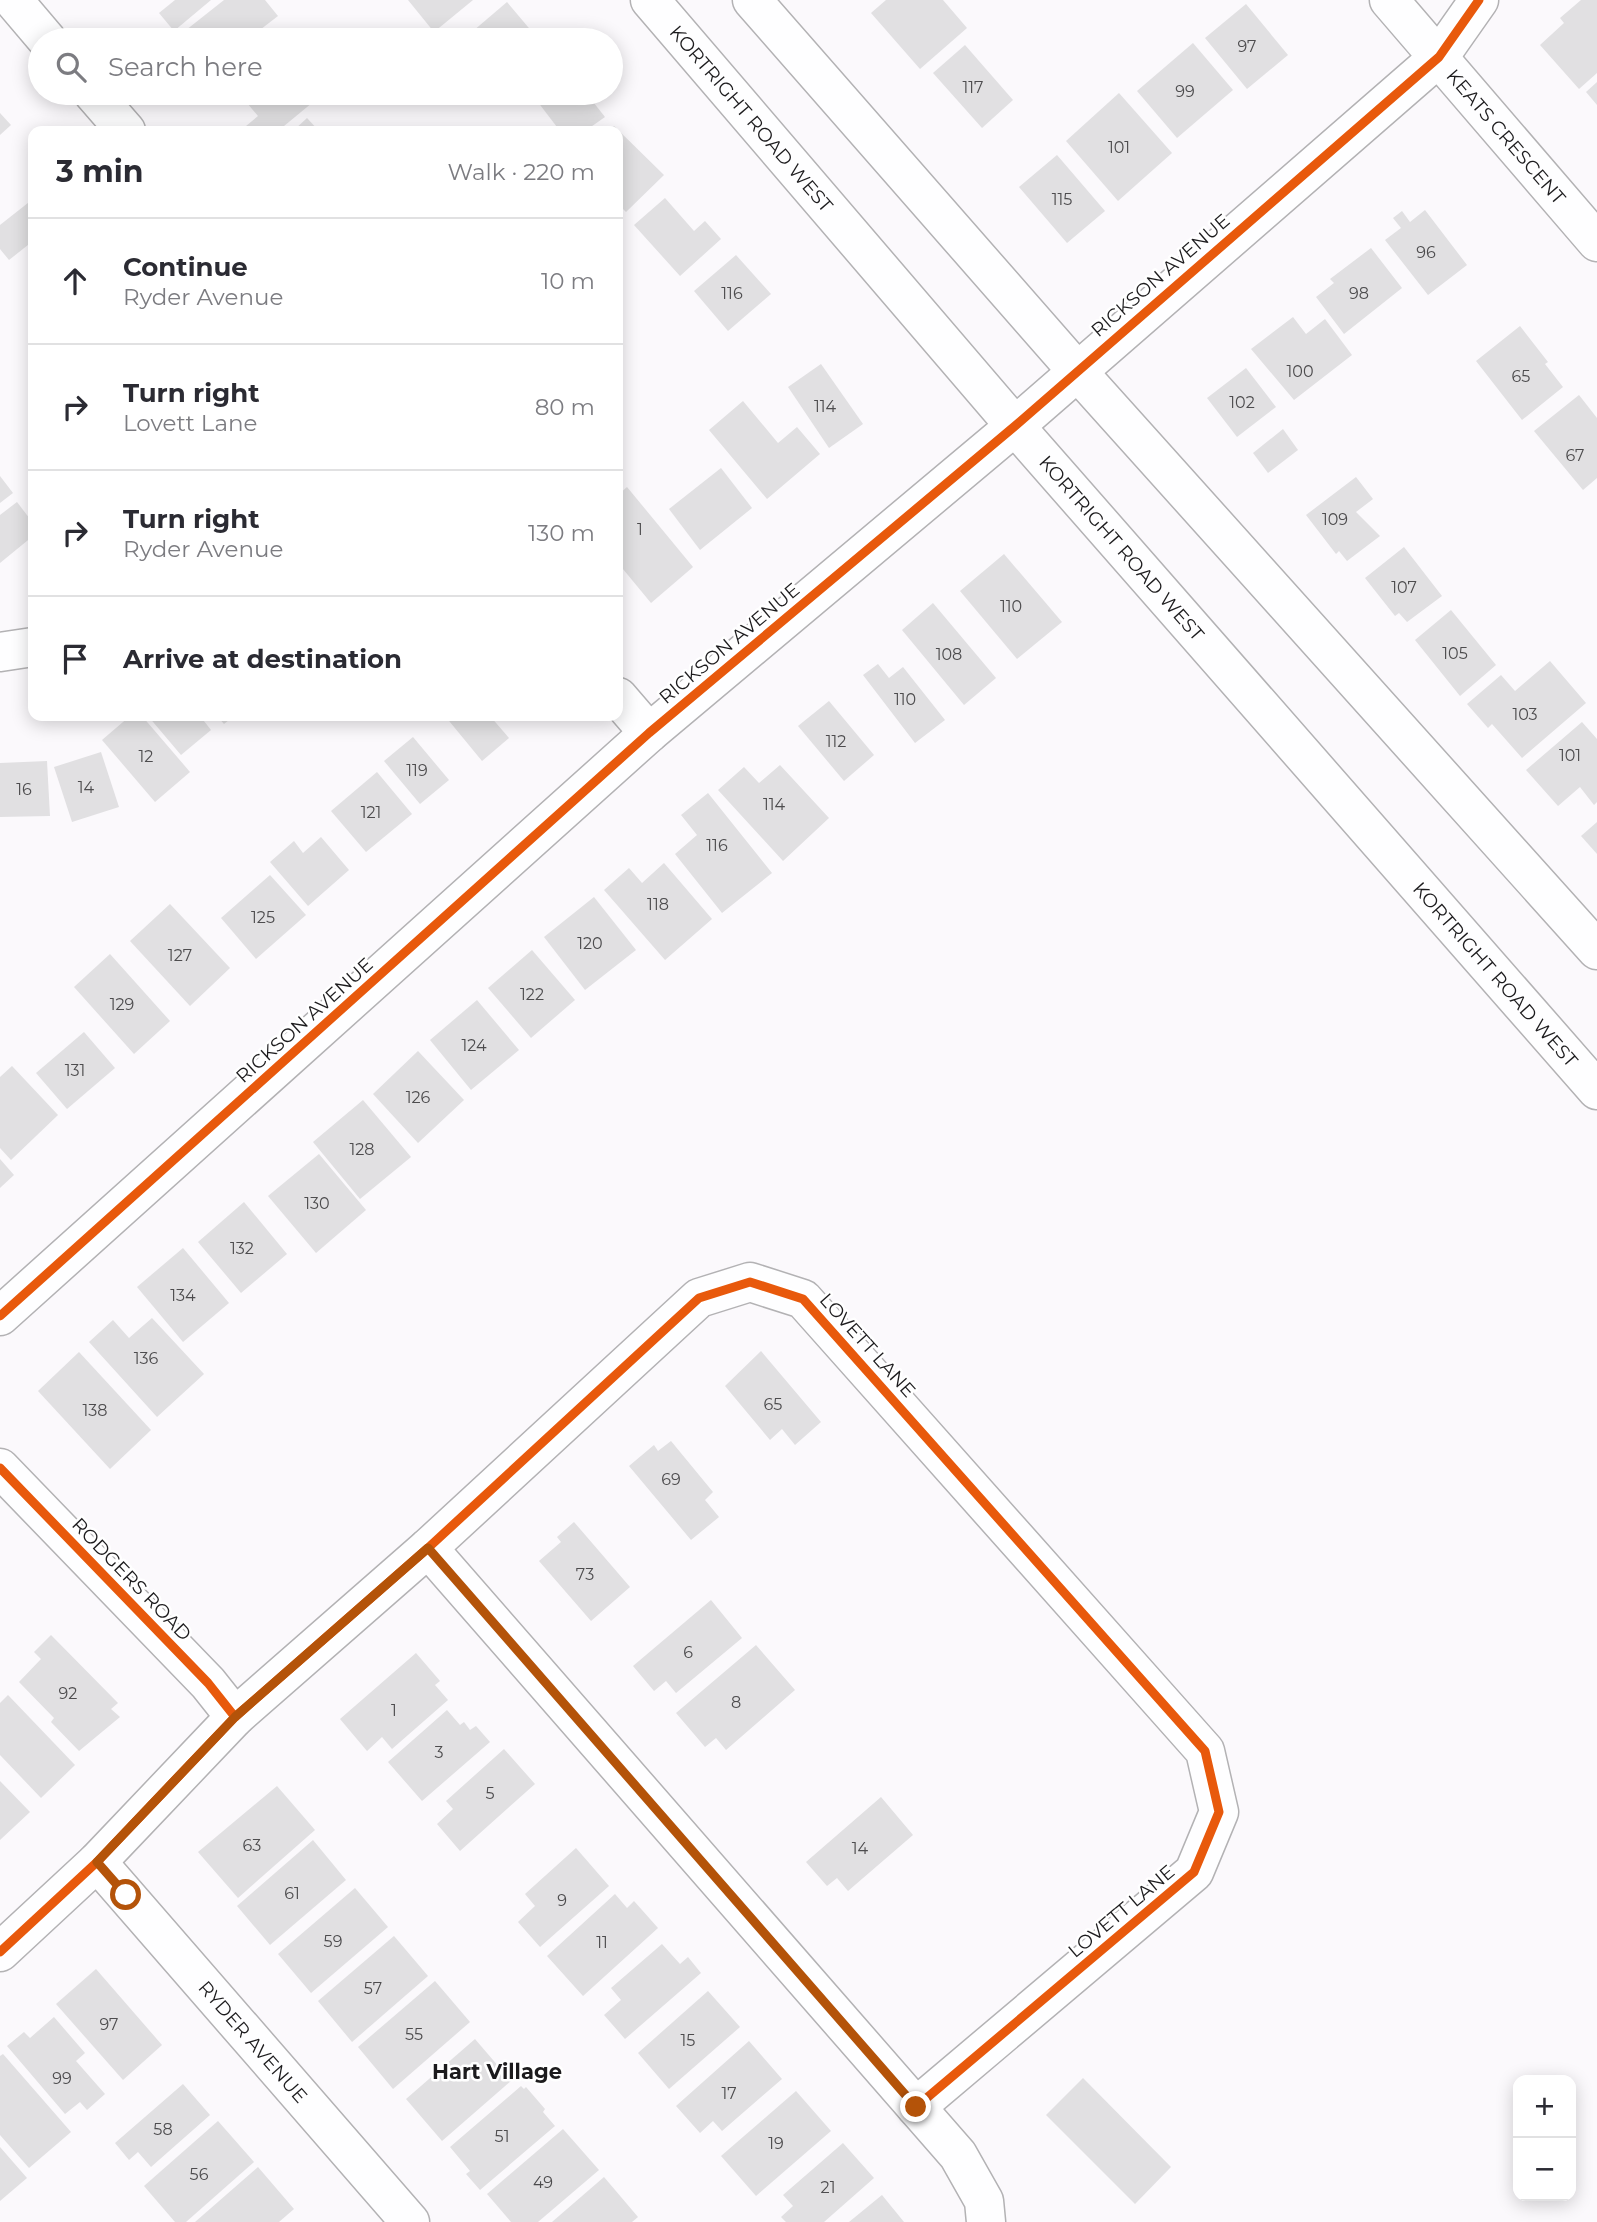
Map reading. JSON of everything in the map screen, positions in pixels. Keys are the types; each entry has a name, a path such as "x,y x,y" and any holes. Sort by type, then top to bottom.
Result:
{"street":[{"path":"13,0 37,28"},
{"name":"KORTRIGHT ROAD WEST","path":"650,0 1015,426 1597,1090"},
{"path":"752,0 1077,370 1597,950"},
{"name":"KEATS CRESCENT","path":"1389,0 1597,242"},
{"name":"RICKSON AVENUE","path":"0,1316 649,733 1015,426 1439,57 1479,0"},
{"path":"104,105 123,126"},
{"path":"0,652 28,648"},
{"path":"623,703 649,733"},
{"name":"LOVETT LANE","path":"0,1952 97,1862 235,1717 428,1548 699,1298 750,1283 803,1299 1205,1751 1219,1812 1194,1872 916,2107"},
{"name":"RODGERS ROAD","path":"0,1468 198,1673 235,1717"},
{"path":"428,1548 958,2155 984,2201 986,2222"},
{"name":"RYDER AVENUE","path":"97,1862 410,2222"}],"building":[{"path":"175,0 211,0 178,28 172,28 159,13"},
{"path":"224,0 265,0 278,16 262,28 189,28"},
{"path":"408,0 473,0 439,28 431,28"},
{"path":"886,0 943,0 967,28 920,69 871,13"},
{"path":"1581,0 1597,0 1597,73 1579,89 1540,45 1564,23 1560,18"},
{"path":"507,2 529,28 477,28"},
{"path":"1246,4 1288,55 1247,89 1205,38"},
{"path":"1193,43 1233,90 1177,138 1137,91"},
{"path":"965,45 1013,100 982,128 933,73"},
{"path":"1597,82 1597,105 1586,92"},
{"path":"1119,93 1172,153 1118,201 1066,141"},
{"path":"249,105 310,105 284,126 246,126 258,116"},
{"path":"540,105 596,105 605,117 592,126 556,126"},
{"path":"0,113 11,125 0,135"},
{"path":"307,118 314,126 298,126"},
{"path":"623,135 664,175 626,212 623,209"},
{"path":"1057,155 1105,211 1067,243 1019,187"},
{"path":"665,198 694,231 705,221 721,239 680,276 634,225"},
{"path":"28,203 28,245 9,260 0,249 0,225"},
{"path":"1425,210 1467,265 1428,295 1385,240 1401,228 1393,218 1402,211 1410,222"},
{"path":"1371,248 1402,288 1344,334 1316,297 1334,283 1330,279"},
{"path":"736,255 771,294 728,331 694,291"},
{"path":"1293,317 1306,334 1325,319 1352,355 1294,400 1251,349"},
{"path":"1520,326 1548,362 1545,364 1563,387 1522,420 1476,361"},
{"path":"821,364 863,424 829,448 788,387"},
{"path":"1246,368 1276,407 1237,437 1207,398"},
{"path":"1579,395 1597,418 1597,478 1583,490 1534,431"},
{"path":"743,401 778,443 797,427 820,454 767,499 709,430"},
{"path":"1283,429 1298,450 1268,473 1253,453"},
{"path":"721,468 752,508 700,550 669,509"},
{"path":"0,476 13,493 0,503"},
{"path":"1356,477 1373,499 1356,512 1380,536 1347,561 1339,551 1336,554 1306,515"},
{"path":"627,487 693,567 651,603 623,569 623,491"},
{"path":"17,502 28,516 28,540 0,563 0,515"},
{"path":"1404,547 1442,596 1407,622 1399,613 1395,616 1365,578"},
{"path":"1004,554 1062,622 1017,659 960,591"},
{"path":"933,603 996,678 964,705 902,630"},
{"path":"1451,610 1496,665 1460,696 1415,640"},
{"path":"1550,661 1586,703 1522,758 1492,724 1488,728 1467,704 1501,675 1515,691"},
{"path":"878,664 889,678 903,667 945,720 915,743 863,675"},
{"path":"829,701 874,755 844,781 798,726"},
{"path":"124,721 146,721 190,772 155,802 102,740"},
{"path":"152,721 204,721 211,730 181,755"},
{"path":"449,721 494,721 509,738 482,761"},
{"path":"1582,722 1597,739 1597,802 1594,805 1580,787 1558,806 1526,770"},
{"path":"413,737 449,780 420,804 384,761"},
{"path":"101,752 119,807 72,822 54,767"},
{"path":"47,761 50,816 0,817 0,763"},
{"path":"780,765 829,818 783,861 718,790 744,767 759,783"},
{"path":"377,772 412,814 366,852 331,811"},
{"path":"708,793 772,873 722,913 675,854 697,835 681,815"},
{"path":"1597,822 1597,854 1581,836"},
{"path":"321,837 349,870 308,906 270,862 294,841 303,853"},
{"path":"664,863 712,919 665,960 604,890 629,868 642,883"},
{"path":"270,875 306,915 256,959 221,918"},
{"path":"594,897 636,950 585,990 544,937"},
{"path":"170,904 230,968 190,1006 130,941"},
{"path":"532,950 575,1000 531,1038 488,988"},
{"path":"110,954 170,1021 134,1054 74,987"},
{"path":"477,1000 519,1050 471,1090 430,1040"},
{"path":"84,1032 115,1068 67,1109 36,1073"},
{"path":"418,1051 464,1100 418,1143 373,1094"},
{"path":"12,1066 58,1115 11,1160 0,1148 0,1077"},
{"path":"363,1100 411,1157 360,1199 313,1142"},
{"path":"319,1154 366,1210 316,1253 268,1196"},
{"path":"0,1159 14,1175 0,1188"},
{"path":"244,1202 287,1254 241,1293 198,1242"},
{"path":"183,1248 229,1303 183,1342 137,1287"},
{"path":"152,1318 204,1374 157,1417 89,1342 113,1320 129,1338"},
{"path":"761,1351 821,1422 795,1445 782,1429 770,1440 725,1386"},
{"path":"79,1352 151,1430 110,1469 38,1391"},
{"path":"671,1441 713,1492 705,1500 719,1517 691,1540 629,1466 654,1445 658,1451"},
{"path":"574,1522 630,1587 591,1621 539,1561 561,1542 557,1537"},
{"path":"711,1600 742,1638 676,1693 666,1681 654,1691 633,1666"},
{"path":"51,1635 118,1703 111,1709 120,1717 79,1751 51,1722 54,1718 19,1682 41,1659 34,1652"},
{"path":"756,1645 795,1690 726,1750 716,1738 705,1747 676,1713"},
{"path":"416,1653 440,1681 435,1685 448,1700 392,1749 382,1737 367,1751 340,1719"},
{"path":"8,1695 75,1765 41,1798 0,1755 0,1703"},
{"path":"447,1710 460,1725 464,1722 470,1730 476,1726 490,1742 422,1801 388,1762"},
{"path":"504,1749 535,1784 460,1851 437,1824 453,1809 446,1801"},
{"path":"0,1781 30,1812 0,1840"},
{"path":"277,1786 315,1830 238,1898 198,1852"},
{"path":"881,1797 913,1835 848,1891 837,1878 827,1886 806,1862"},
{"path":"313,1840 346,1880 270,1945 237,1906"},
{"path":"576,1848 609,1886 540,1947 518,1922 535,1906 525,1894"},
{"path":"355,1888 388,1927 311,1993 278,1954"},
{"path":"615,1894 627,1908 634,1901 658,1928 583,1996 547,1956"},
{"path":"394,1936 428,1976 352,2042 318,2001"},
{"path":"662,1944 680,1964 688,1957 701,1973 625,2039 604,2015 621,2000 611,1988"},
{"path":"96,1969 162,2045 123,2080 56,2004"},
{"path":"435,1981 470,2022 393,2089 358,2047"},
{"path":"708,1991 740,2027 669,2089 638,2053"},
{"path":"54,2017 85,2053 76,2061 105,2094 87,2110 80,2102 65,2114 7,2046 24,2032 30,2038"},
{"path":"475,2039 511,2081 442,2141 406,2099"},
{"path":"749,2041 782,2079 722,2131 713,2121 700,2133 676,2106"},
{"path":"3,2054 71,2132 29,2168 0,2135 0,2056"},
{"path":"1083,2078 1171,2167 1135,2204 1046,2115"},
{"path":"183,2084 210,2115 151,2167 138,2152 129,2160 115,2143"},
{"path":"521,2086 524,2089 526,2087 545,2109 543,2112 555,2126 480,2190 466,2174 470,2171 450,2147"},
{"path":"796,2091 831,2131 756,2196 721,2156"},
{"path":"218,2121 254,2162 186,2222 175,2222 144,2186"},
{"path":"563,2129 599,2170 538,2222 511,2222 487,2194"},
{"path":"843,2143 874,2178 824,2222 786,2222 781,2217 793,2206 783,2195"},
{"path":"0,2147 27,2178 0,2201"},
{"path":"258,2167 294,2209 279,2222 195,2222"},
{"path":"604,2177 638,2217 632,2222 552,2222"},
{"path":"882,2195 904,2222 849,2222"}],"cycle path":[{"path":"0,1316 649,733 1015,426 1439,57 1479,0"},
{"path":"0,1952 97,1862 235,1717 428,1548 699,1298 750,1282 803,1299 1205,1751 1219,1812 1194,1872 916,2107"},
{"path":"0,1468 208,1683 235,1717"}],"district":[{"name":"Hart Village","path":"497,2072"}],"route":[{"path":"126,1895 97,1862 235,1717 428,1548 916,2107"}]}
